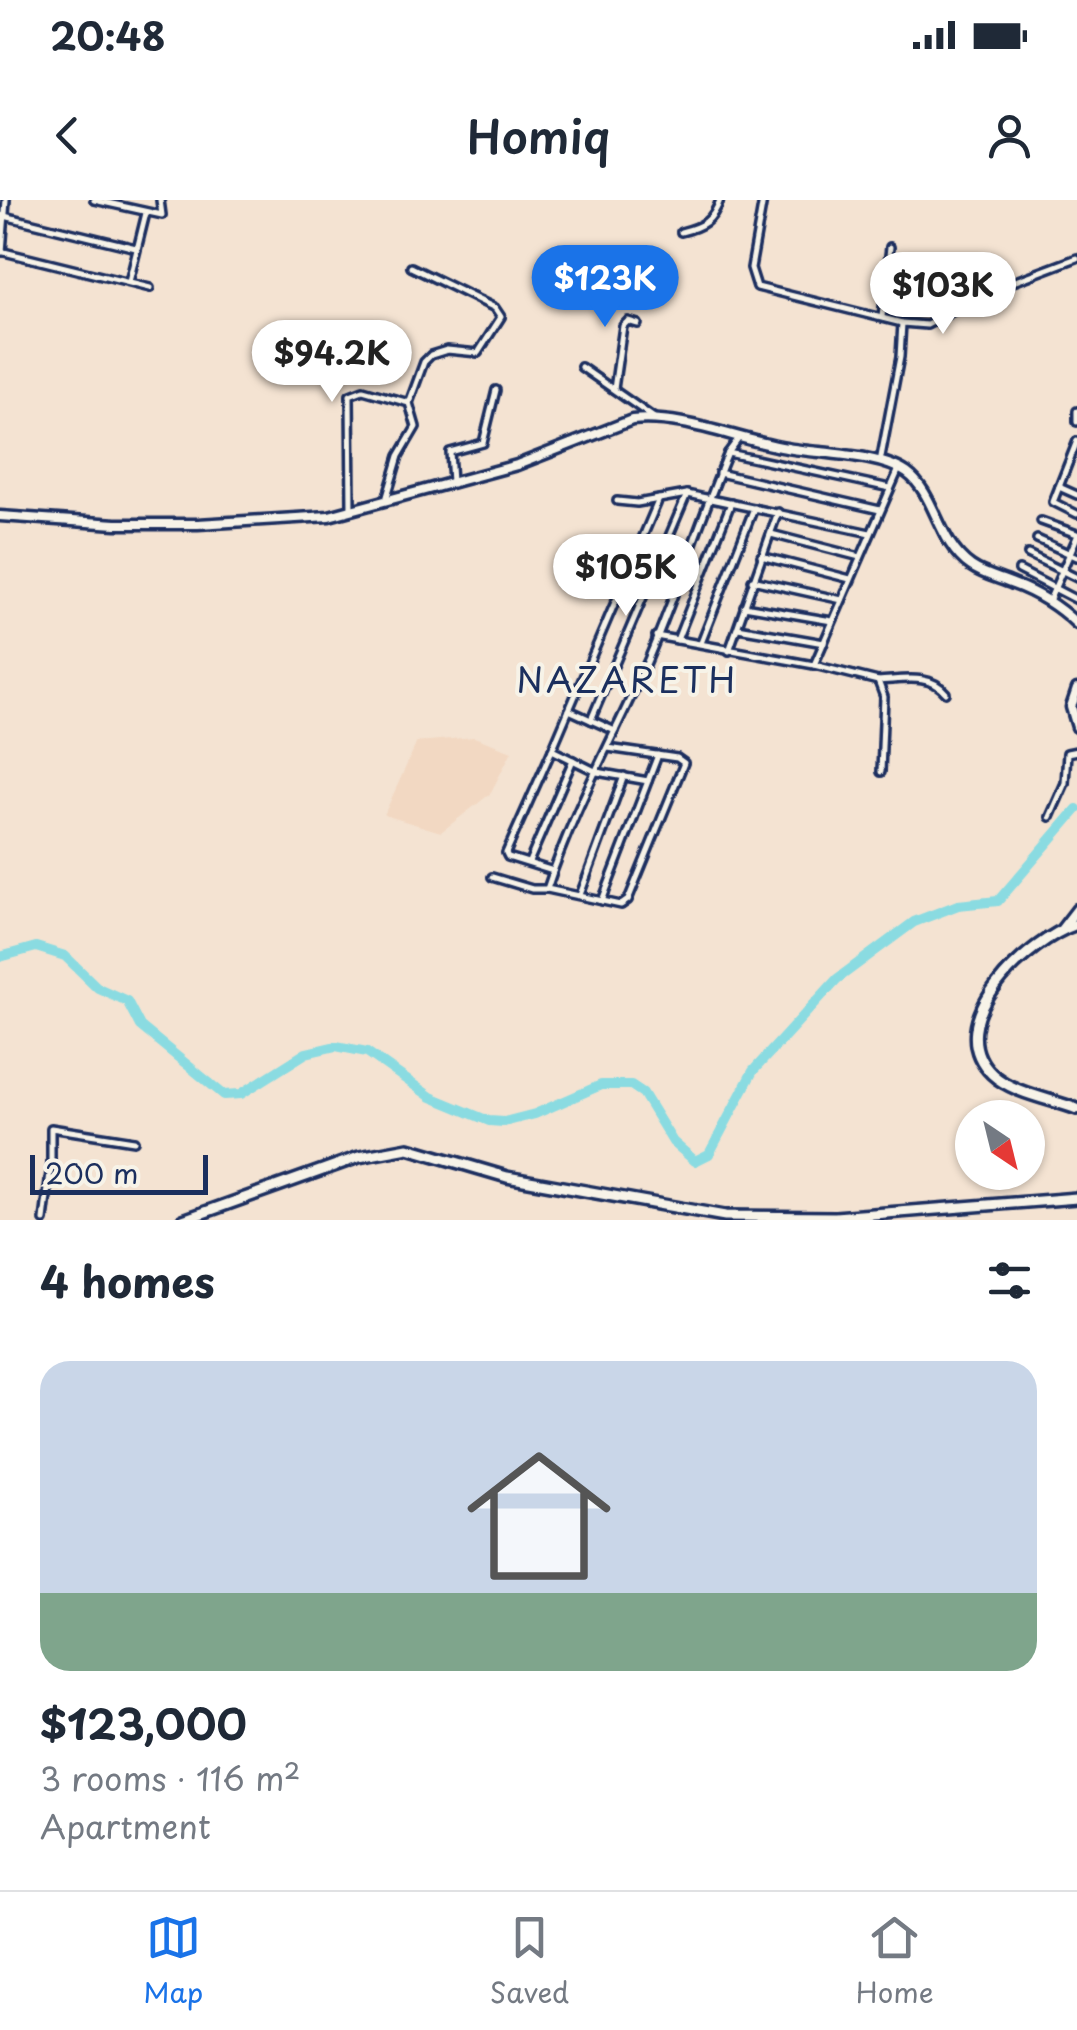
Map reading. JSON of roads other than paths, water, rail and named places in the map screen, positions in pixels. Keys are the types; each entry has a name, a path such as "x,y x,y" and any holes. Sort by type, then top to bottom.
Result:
{"main road":[{"path":"0,516 116,524 308,518 517,465 632,420 660,421 880,462 899,469 915,482 940,530 960,556 986,574 1049,601 1077,624"},
{"path":"1077,688 1071,707 1077,727"},
{"path":"1060,930 1077,910"},
{"path":"1077,924 1035,946 1006,970 986,1002 977,1042 987,1068 1004,1083 1077,1109"},
{"path":"184,1220 358,1157 408,1148 507,1177 726,1216 834,1217 1077,1198"}],"street":[{"path":"6,200 1,252 150,288"},
{"path":"94,200 162,214 160,200"},
{"path":"682,232 707,223 720,200"},
{"path":"763,200 751,268 757,287 902,322 927,325 1014,281 1077,258"},
{"path":"129,282 146,213"},
{"path":"2,216 136,248"},
{"path":"882,317 890,247"},
{"path":"386,500 399,456 416,427 408,403 419,370 428,357 447,350 478,354 502,317 495,308 412,266"},
{"path":"880,462 900,356 902,322"},
{"path":"614,390 625,323 638,324"},
{"path":"581,367 660,421"},
{"path":"351,510 350,395 362,390 408,403"},
{"path":"452,482 450,452 483,443 496,390"},
{"path":"1077,411 1077,422"},
{"path":"547,889 656,636 719,474 740,438"},
{"path":"1077,442 1053,502 1077,514"},
{"path":"728,453 890,488"},
{"path":"1065,468 1077,473"},
{"path":"814,665 899,469"},
{"path":"719,474 880,510"},
{"path":"1058,488 1077,495"},
{"path":"591,720 687,494"},
{"path":"617,501 637,503 687,494 870,533"},
{"path":"553,871 506,852 659,499"},
{"path":"677,640 730,503"},
{"path":"701,643 754,508"},
{"path":"729,651 778,512"},
{"path":"1041,520 1077,536 1049,601"},
{"path":"772,534 860,557"},
{"path":"1037,539 1077,557"},
{"path":"1028,554 1077,578"},
{"path":"761,556 850,579"},
{"path":"1019,570 1077,600"},
{"path":"752,580 842,600"},
{"path":"744,606 832,621"},
{"path":"738,628 824,642"},
{"path":"656,636 878,680 929,680 937,682 946,693"},
{"path":"878,680 884,697 882,772"},
{"path":"569,710 615,731"},
{"path":"492,877 532,889 622,905 628,900 684,766 681,759 608,748"},
{"path":"552,750 597,772 648,781"},
{"path":"1050,817 1065,783 1067,753 1077,751"},
{"path":"602,901 658,755"},
{"path":"529,862 572,760"},
{"path":"580,896 624,776"},
{"path":"44,1220 51,1128 134,1141"}],"waterway":[{"path":"0,957 36,947 65,956 98,988 127,1001 140,1026 224,1095 241,1094 306,1053 336,1046 367,1052 431,1097 489,1121 504,1122 535,1114 601,1085 631,1085 643,1093 673,1142 695,1161 709,1154 753,1071 837,979 914,922 958,905 998,901 1077,809"}],"district":[{"name":"NAZARETH","path":"627,678"}]}
